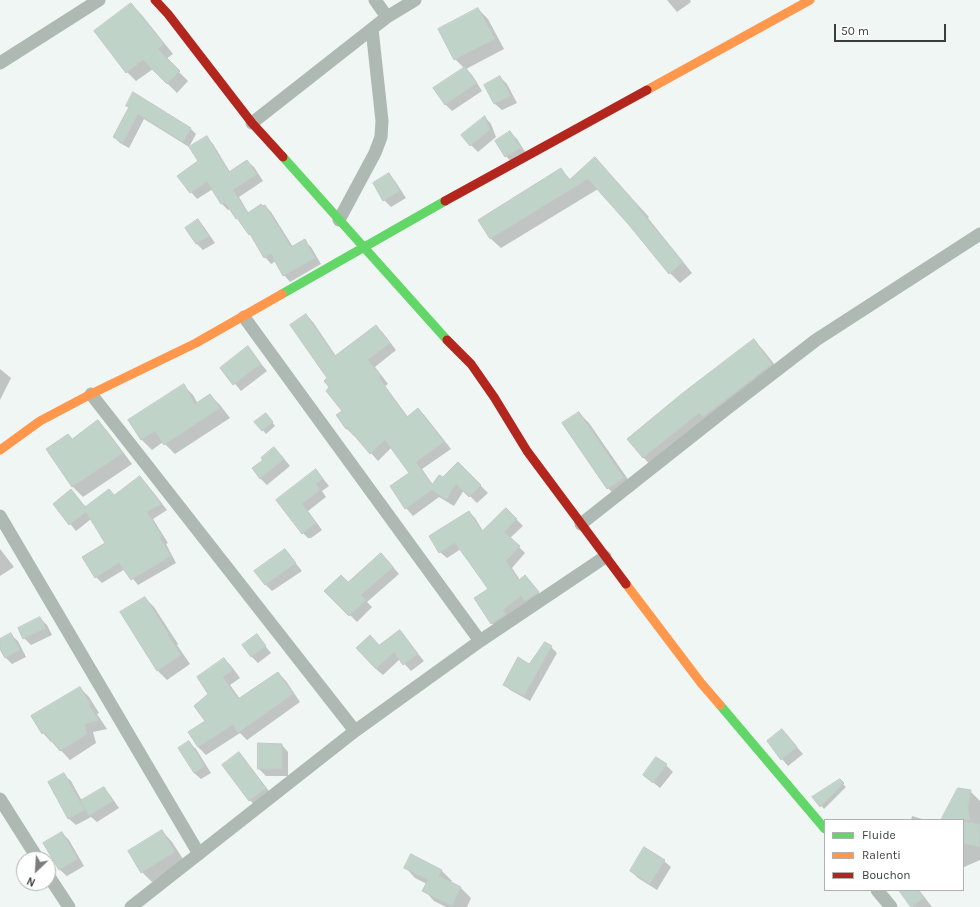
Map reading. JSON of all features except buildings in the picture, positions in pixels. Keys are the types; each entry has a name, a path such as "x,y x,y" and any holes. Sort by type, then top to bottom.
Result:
{"street":[{"path":"0,63 99,0"},
{"path":"155,0 168,14 252,123 441,334 471,364 494,397 527,451 605,557 701,683 824,828"},
{"path":"375,0 387,17"},
{"path":"252,123 387,17 415,0"},
{"path":"0,450 40,421 91,394 196,343 244,317 363,247 810,0"},
{"path":"339,220 375,153 381,137 382,122 372,29"},
{"path":"581,524 816,340 980,234"},
{"path":"244,317 480,641"},
{"path":"91,394 355,731"},
{"path":"0,516 199,854"},
{"path":"131,907 355,731 480,641 605,557"},
{"path":"2,806 33,851"},
{"path":"56,887 69,907"},
{"path":"878,891 891,907"}],"traffic: fast":[{"path":"283,157 447,340"},
{"path":"282,294 445,201"},
{"path":"720,705 824,828"}],"traffic: slow":[{"path":"647,90 810,0"},
{"path":"0,450 40,421 91,394 196,343 282,294"},
{"path":"626,584 701,683 720,705"}],"traffic: jam":[{"path":"155,0 168,14 252,123 283,157"},
{"path":"445,201 647,90"},
{"path":"447,340 471,364 494,397 527,451 626,584"}]}
